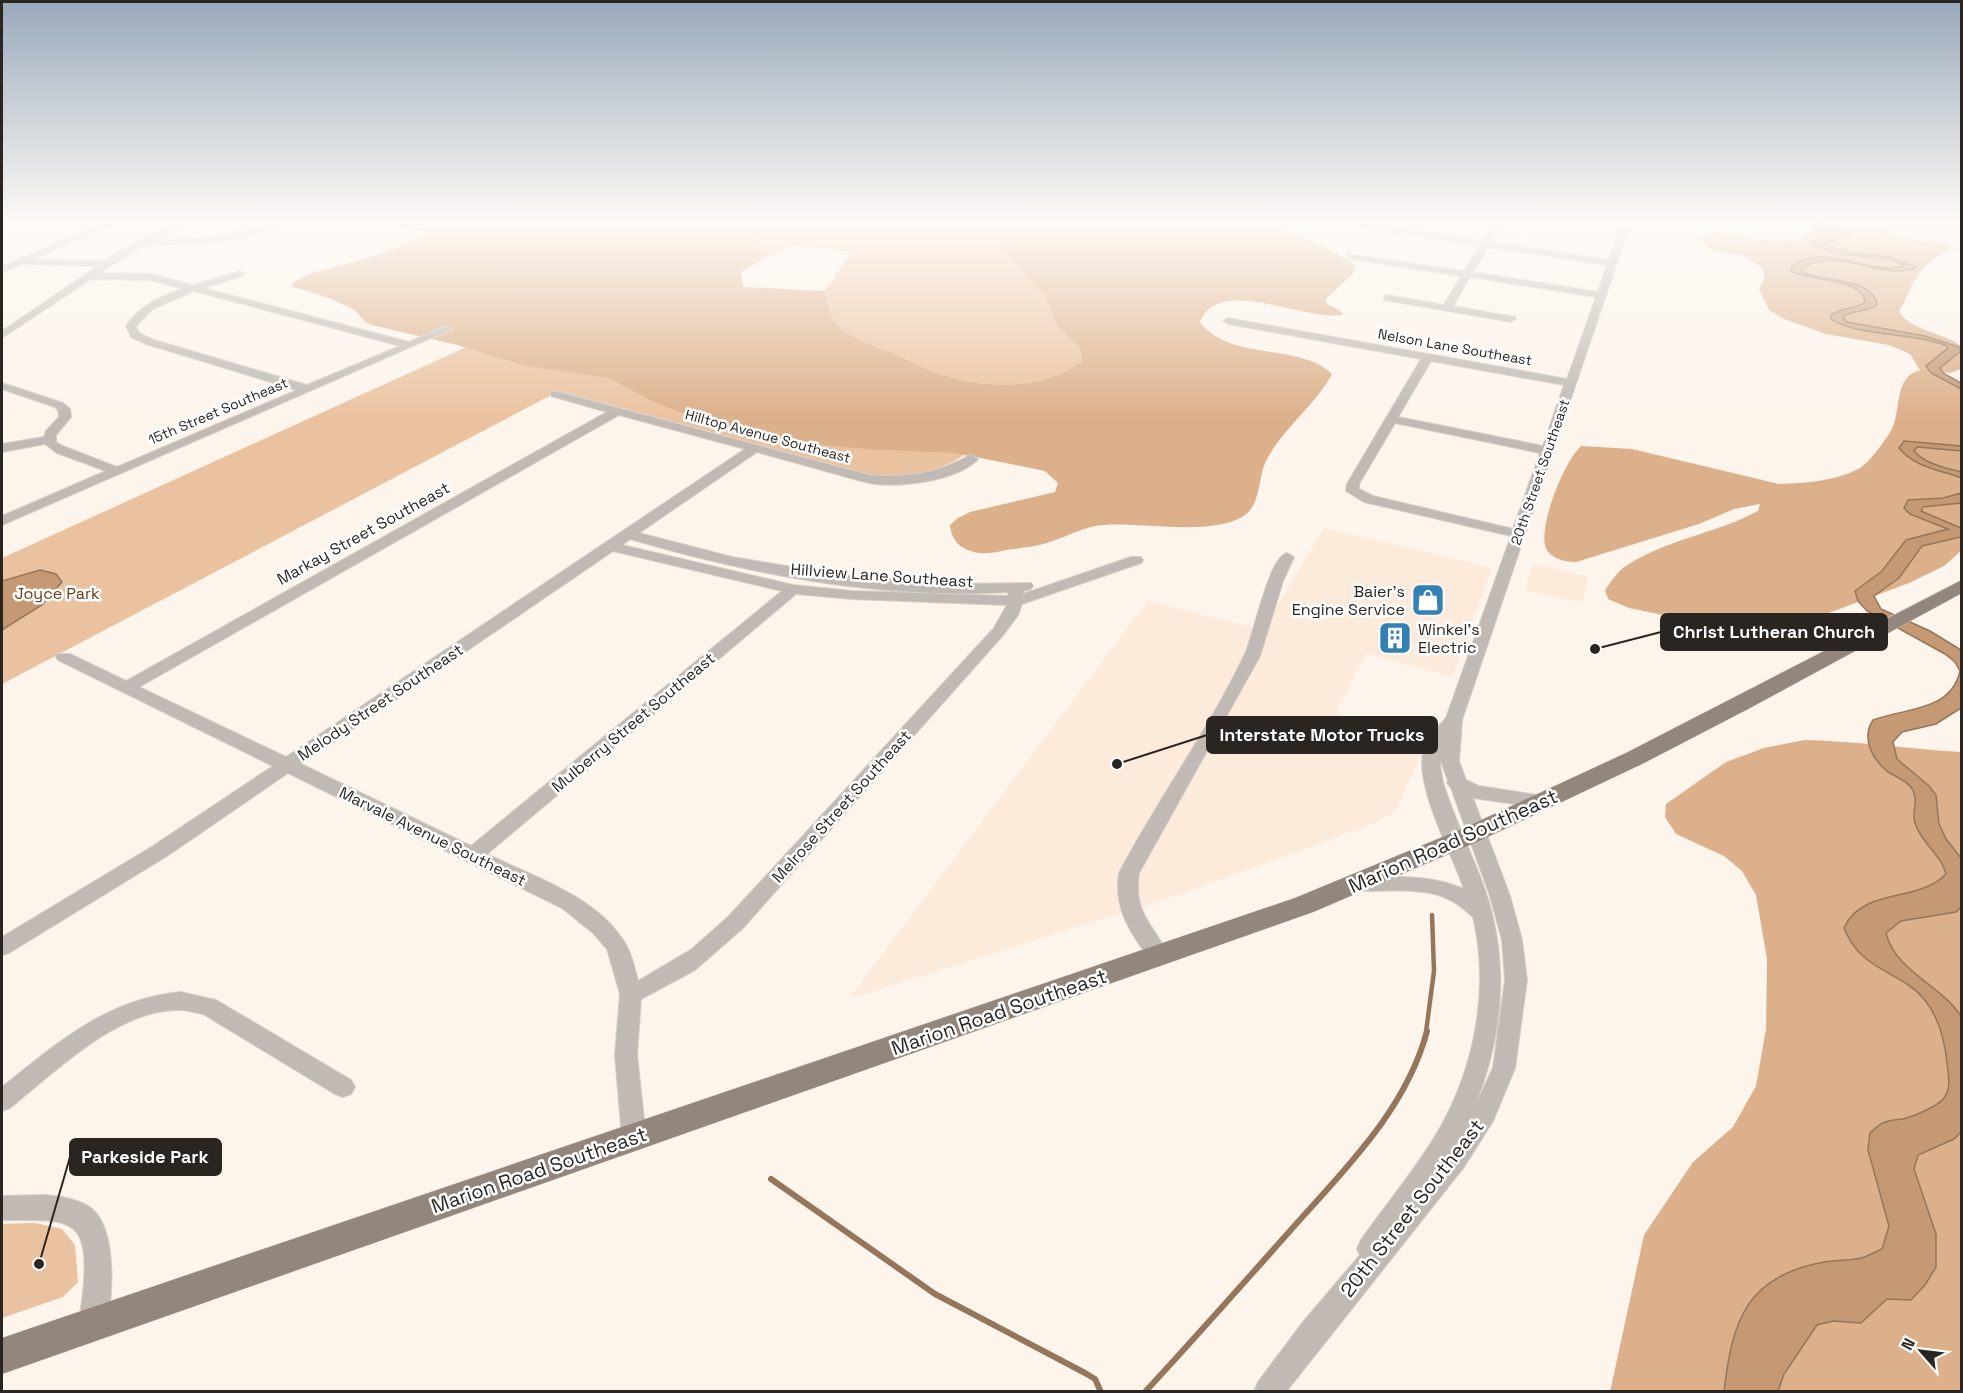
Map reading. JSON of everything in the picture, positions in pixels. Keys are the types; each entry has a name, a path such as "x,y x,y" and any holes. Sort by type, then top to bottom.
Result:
{"main road":[{"name":"Marion Road Southeast","path":"2,1356 1159,957 1357,884 1543,802 1742,703 1962,585"}],"street":[{"path":"2,334 69,289"},
{"path":"307,388 150,342 135,335 131,326 146,309 196,289 410,345"},
{"path":"1447,308 1458,289"},
{"path":"1563,289 1601,295"},
{"name":"20th Street Southeast","path":"1268,1392 1307,1340 1448,1137 1459,1114 1478,1059 1488,1008 1490,962 1449,752 1454,720 1603,289"},
{"path":"1387,298 1511,319"},
{"name":"Nelson Lane Southeast","path":"1228,321 1570,383"},
{"name":"15th Street Southeast","path":"2,521 447,329"},
{"path":"1428,357 1353,484 1352,490 1369,499 1518,534"},
{"path":"2,386 58,405 64,410 65,417 53,429 49,440"},
{"name":"Hilltop Avenue Southeast","path":"555,394 853,475 887,481 936,476 972,459"},
{"name":"Markay Street Southeast","path":"127,687 617,411"},
{"path":"1391,419 1547,451"},
{"path":"2,448 49,440 61,450 117,471"},
{"name":"Melody Street Southeast","path":"2,947 143,862 754,448"},
{"name":"Hillview Lane Southeast","path":"627,534 726,561 808,576 1016,594"},
{"name":"Hillview Lane Southeast","path":"610,546 793,589 852,595 1016,594 1080,578 1136,560"},
{"path":"1159,957 1127,905 1125,891 1129,873 1239,682 1260,638 1271,588 1287,557"},
{"name":"Mulberry Street Southeast","path":"473,855 793,589"},
{"name":"Melrose Street Southeast","path":"631,994 678,972 723,936 999,631 1012,614 1016,594"},
{"name":"Marvale Avenue Southeast","path":"64,657 569,903 600,927 614,942 620,954 631,994 626,1055 634,1137"},
{"name":"20th Street Southeast","path":"1307,1340 1455,1159 1485,1113 1504,1068 1514,1003 1515,960 1503,906 1466,837 1442,805 1431,763 1434,744 1454,720"},
{"path":"1456,783 1474,792 1543,802"},
{"path":"1357,884 1413,886 1450,891 1469,902 1482,914"},
{"path":"2,1101 115,1017 144,1005 175,999 192,1000 208,1006 344,1087"},
{"path":"2,1208 60,1210 83,1218 90,1227 95,1242 98,1266 93,1325"}],"shaded area":[{"path":"299,289 784,289 825,291 835,322 856,338 942,375 983,384 1001,385 1035,382 1052,377 1082,361 1080,348 1057,326 1046,298 1038,289 1336,289 1326,299 1326,303 1342,312 1342,315 1326,315 1243,301 1225,302 1210,308 1200,322 1213,334 1229,342 1246,348 1302,358 1318,364 1332,374 1325,386 1273,449 1263,468 1253,506 1242,517 1212,526 1095,526 1042,544 982,553 973,552 959,545 953,537 950,525 970,512 1055,492 1058,483 1045,471 953,453 814,444 746,431 695,418 654,402 609,378 526,366 457,345 372,325 365,322 354,310 344,304"},
{"path":"1759,289 1910,289 1899,311 1904,318 1961,346 1961,369 1950,373 1936,372 1962,388 1961,551 1944,566 1909,583 1810,620 1773,631 1741,631 1629,608 1608,599 1605,590 1623,568 1639,558 1741,519 1758,511 1760,504 1734,509 1699,524 1576,562 1562,560 1549,553 1545,545 1546,522 1561,478 1581,446 1632,449 1779,484 1790,484 1831,479 1860,468 1874,455 1892,428 1903,385 1912,373 1920,370 1910,354 1889,345 1826,334 1784,319 1769,310"},
{"path":"1856,289 1867,289 1874,296 1877,305 1843,317 1847,322 1925,336 1959,347 1961,351 1940,368 1943,373 1961,383 1961,389 1931,373 1926,366 1948,348 1947,346 1919,338 1856,329 1831,319 1831,315 1835,312 1865,302 1863,295"},
{"path":"1904,441 1961,446 1961,451 1917,447 1914,451 1930,462 1961,472 1961,478 1912,460 1899,448"},
{"path":"1961,493 1961,503 1923,507 1921,511 1961,528 1961,537 1922,546 1899,578 1874,596 1881,609 1930,631 1961,650 1961,708 1936,724 1902,732 1893,742 1897,759 1929,786 1936,795 1939,824 1946,839 1961,858 1961,907 1956,912 1901,921 1886,933 1891,946 1908,968 1942,995 1961,1016 1961,1132 1954,1139 1918,1155 1914,1169 1936,1234 1936,1267 1925,1285 1911,1300 1887,1299 1861,1323 1833,1321 1817,1325 1784,1374 1778,1391 1724,1392 1732,1344 1739,1323 1748,1306 1760,1291 1777,1278 1798,1269 1824,1262 1861,1258 1882,1249 1889,1226 1868,1150 1870,1133 1883,1123 1908,1118 1931,1108 1944,1098 1948,1090 1946,1052 1940,1029 1931,1009 1916,991 1863,956 1849,939 1844,928 1852,915 1864,906 1921,889 1935,883 1946,874 1940,860 1922,837 1915,823 1914,791 1877,761 1870,748 1868,734 1873,720 1937,701 1955,684 1960,671 1955,662 1945,654 1867,611 1858,601 1855,591 1882,571 1906,540 1948,529 1910,514 1904,508 1908,500 1943,498"},
{"path":"1324,528 1492,568 1452,677 1366,653 1336,713 1426,742 1396,811 1372,824 1181,894 849,999 1148,601 1263,630"},
{"path":"1533,564 1588,576 1582,603 1525,590"},
{"path":"40,570 56,574 62,582 42,605 2,630 2,581"},
{"path":"1805,740 1961,752 1961,1391 1610,1392 1644,1235 1693,1162 1733,1127 1756,1086 1766,1029 1767,959 1756,895 1742,871 1724,856 1676,834 1665,817 1666,804 1726,762 1764,748"}],"green space":[{"path":"826,289 1038,289 1046,298 1057,326 1080,348 1082,361 1068,370 1035,382 983,384 950,377 862,341 843,330 833,318"},
{"name":"Joyce Park","path":"495,334 968,452 947,465 925,472 901,476 876,476 559,391 2,684 2,558"},
{"path":"35,1223 62,1229 75,1245 78,1282 63,1297 2,1318 2,1224"}],"waterway":[{"path":"1426,1032 1434,971 1432,915"},
{"path":"1145,1392 1330,1187 1370,1139 1404,1088 1427,1031"},
{"path":"771,1179 935,1294 1085,1373 1095,1379 1101,1392"}],"place":[{"name":"Baier's Engine Service","path":"1428,600"},
{"name":"Winkel's Electric","path":"1395,638"},
{"name":"Christ Lutheran Church","path":"1595,649"},
{"name":"Interstate Motor Trucks","path":"1117,764"},
{"name":"Parkeside Park","path":"39,1264"}]}
